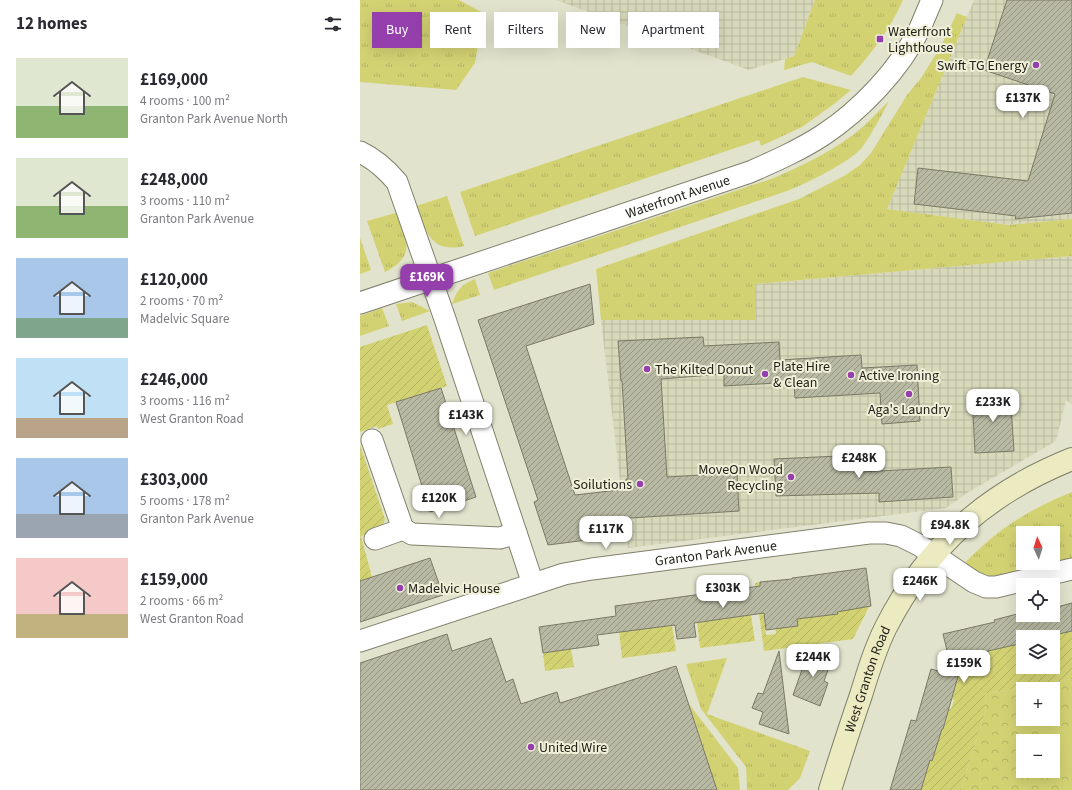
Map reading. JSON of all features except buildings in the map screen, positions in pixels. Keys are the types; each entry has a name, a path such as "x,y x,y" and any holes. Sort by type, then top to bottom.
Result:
{"street":[{"name":"Waterfront Avenue","path":"360,303 750,172 800,149 824,134 852,113 887,78 900,61 920,29 932,0"},
{"path":"360,152 371,157 397,182 431,279 532,584"},
{"path":"372,440 403,529 412,534 500,538 516,533"},
{"name":"West Granton Road","path":"830,790 871,664 886,628 916,575 957,530 981,509 1049,468 1072,459"},
{"path":"375,539 403,529"},
{"name":"Granton Park Avenue","path":"360,641 532,584 564,574 592,568 869,533 886,533 901,536 933,555"},
{"path":"933,555 974,582 986,587 996,587 1072,569"}],"shaded area":[{"path":"556,0 815,0 794,56 749,70 688,48 719,48 719,12 628,12 628,26 620,23 620,12 589,12"},
{"path":"974,0 1072,0 1072,219 1009,225 887,209"},
{"path":"1072,256 1072,404 1066,400 1056,441 967,493 946,508 628,548 601,320 755,320 755,284"}],"green space":[{"path":"360,0 459,0 481,12 430,12 430,48 477,48 475,63 456,90 360,82"},
{"path":"815,0 903,0 880,40 851,76 812,62 784,70 785,59 794,56"},
{"path":"957,13 967,17 887,209 1009,225 1072,219 1072,256 755,284 756,320 601,320 596,269 799,199 844,176 860,165 871,153 907,95 921,78 941,46"},
{"path":"803,77 851,90 802,127 761,146 759,140 475,236 460,192"},
{"path":"889,101 877,124 858,152 828,172 787,191 494,290 488,273 771,179 796,168 844,142 865,125"},
{"path":"447,196 464,246 453,248 444,246 431,238 426,231 416,206"},
{"path":"399,212 405,230 407,246 401,260 385,272 367,221"},
{"path":"360,238 371,270 360,274"},
{"path":"475,279 480,295 452,304 455,295 460,288 466,283"},
{"path":"412,302 430,311 402,321 396,304"},
{"path":"382,308 389,326 360,336 360,316"},
{"path":"427,325 447,386 387,405 393,424 378,429 377,426 360,432 360,347"},
{"path":"360,445 385,519 382,530 361,536 372,577 360,581"},
{"path":"1072,492 1072,558 1060,561 1060,526 1016,526 1016,570 1026,570 991,578 979,574 965,563 989,540 1015,521 1042,505"},
{"path":"760,582 766,635 776,634 775,617 787,616 789,628 798,626 797,619 806,618 805,613 838,614 837,609 857,601 869,607 853,639 764,651 755,583"},
{"path":"751,615 755,641 700,648 697,622"},
{"path":"672,625 676,651 622,658 619,632"},
{"path":"1072,631 1072,679 1055,682 1016,682 1016,689 985,694 986,709 961,790 921,790 930,760 932,761 939,728 943,729 949,709 951,709 954,700 952,699 958,677 945,673 949,661 978,653 979,655 988,653 988,651 1016,645 1016,674 1060,674 1060,633"},
{"path":"571,649 574,667 545,671 543,653"},
{"path":"727,658 707,714 810,751 800,778 788,790 747,790 746,767 701,709 686,664"},
{"path":"1072,679 1072,790 961,790 986,709 985,694 1016,689 1016,726 1060,726 1060,682 1055,682"},
{"path":"689,704 738,768 740,790 717,790"},
{"path":"1072,727 1072,770 1060,773 1060,734 1036,734"}],"place":[{"name":"Waterfront Lighthouse","path":"880,39"},
{"name":"Swift TG Energy","path":"1036,65"},
{"name":"The Kilted Donut","path":"647,369"},
{"name":"Plate Hire & Clean","path":"765,374"},
{"name":"Active Ironing","path":"851,375"},
{"name":"Aga's Laundry","path":"909,394"},
{"name":"MoveOn Wood Recycling","path":"791,477"},
{"name":"Soilutions","path":"640,484"},
{"name":"Madelvic House","path":"400,588"},
{"name":"United Wire","path":"531,747"}]}
